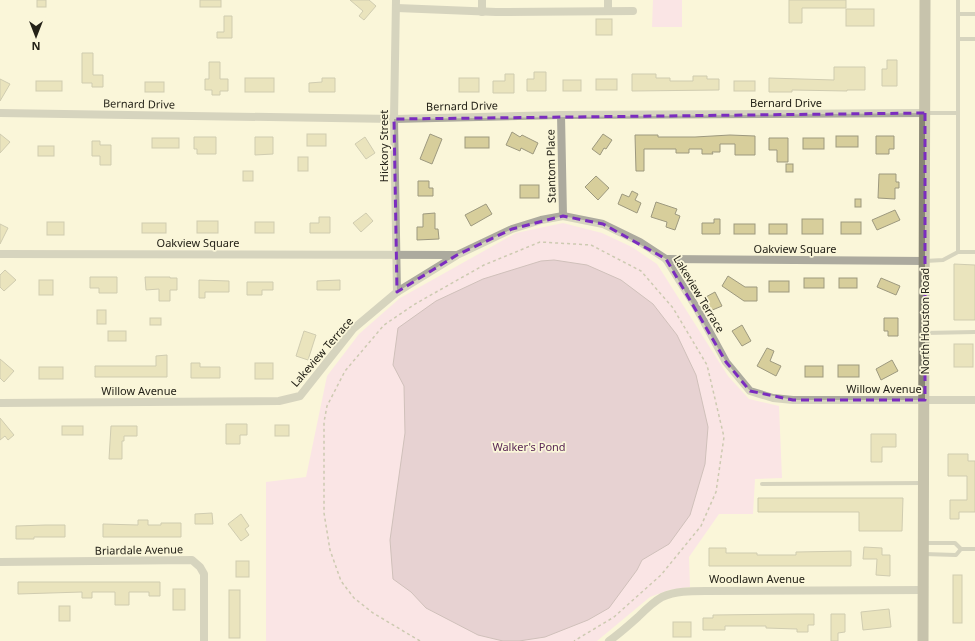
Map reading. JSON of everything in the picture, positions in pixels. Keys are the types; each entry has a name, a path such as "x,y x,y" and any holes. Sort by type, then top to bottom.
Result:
{"street":[{"path":"482,0 482,12"},
{"path":"608,0 608,12"},
{"name":"North Houston Road","path":"923,641 925,400 925,0"},
{"path":"396,4 482,12 633,11"},
{"name":"Hickory Street","path":"396,4 394,119 397,292"},
{"name":"Bernard Drive","path":"0,113 394,119 561,115 925,113"},
{"name":"Stantom Place","path":"561,115 563,216"},
{"name":"Lakeview Terrace","path":"279,401 300,396 353,329 397,292 457,255 512,229 541,220 563,216 603,224 640,242 666,259 696,307 726,362 750,391 773,398 793,400"},
{"name":"Oakview Square","path":"0,254 396,254"},
{"name":"Lakeview Terrace","path":"396,254 457,255"},
{"name":"Oakview Square","path":"666,259 925,261"},
{"name":"Willow Avenue","path":"793,400 975,400"},
{"name":"Willow Avenue","path":"0,403 279,401"},
{"name":"Briardale Avenue","path":"0,562 192,560 200,567 204,574 204,641"},
{"name":"Woodlawn Avenue","path":"609,641 622,632 652,604 661,598 687,591 923,590"}],"lane":[{"path":"958,0 958,252"},
{"path":"958,14 975,14"},
{"path":"958,39 975,39"},
{"path":"925,113 958,113"},
{"path":"925,261 943,260 958,252 975,252"},
{"path":"925,333 975,332"},
{"path":"762,484 924,483"},
{"path":"923,548 955,543 961,549 975,549"},
{"path":"923,548 956,555 961,549"}],"path":[{"path":"420,641 373,613 354,598 341,581 330,550 324,513 324,422 327,406 345,371 384,325 415,304 484,265 540,242 591,244 641,271 673,308 707,365 724,437 716,492 701,526 661,574 614,617 574,641"}],"highlighted area":[{"path":"925,113 925,400 793,400 750,391 726,362 666,259 603,224 563,216 512,229 457,255 397,292 394,119"}],"green space":[{"path":"653,0 682,0 682,27 652,27"},
{"name":"Walker's Pond","path":"563,223 602,233 632,247 657,264 728,376 749,399 779,406 782,478 755,479 753,514 719,514 689,557 690,587 669,590 650,597 597,641 266,641 266,482 306,477 327,376 359,334 400,298 516,233"}],"shaded area":[{"name":"Walker's Pond","path":"554,260 587,265 621,280 653,304 677,335 696,375 708,427 705,464 690,515 669,544 642,560 637,570 609,608 588,620 545,637 519,641 503,641 478,635 426,608 411,592 393,579 390,540 405,433 404,386 393,365 398,328 436,301 483,279 541,261"}],"building":[{"path":"37,0 46,0 46,7 37,7"},
{"path":"200,0 221,0 221,7 200,7"},
{"path":"350,0 369,0 376,6 364,20 359,16 363,11"},
{"path":"789,0 846,0 846,8 802,8 802,23 789,23"},
{"path":"846,9 874,9 874,26 846,26"},
{"path":"224,16 232,16 232,38 217,38 217,32 224,32"},
{"path":"596,19 612,19 612,35 596,35"},
{"path":"82,53 93,53 93,75 103,75 103,87 92,87 92,83 82,83"},
{"path":"887,60 897,60 897,86 882,86 882,69 887,69"},
{"path":"209,62 220,62 220,79 228,79 228,91 220,91 220,95 212,95 212,90 205,90 205,79 209,79"},
{"path":"834,67 865,67 865,90 792,90 792,92 769,92 769,78 834,80"},
{"path":"534,72 546,72 546,91 527,91 527,79 534,79"},
{"path":"505,74 514,74 514,93 493,93 493,81 505,81"},
{"path":"632,74 656,74 656,78 670,78 670,81 693,81 693,76 707,76 707,79 719,79 719,90 632,91"},
{"path":"245,78 274,78 274,92 245,92"},
{"path":"322,78 335,78 335,92 309,92 309,83 322,82"},
{"path":"459,78 479,78 479,92 459,92"},
{"path":"0,79 10,84 0,101"},
{"path":"596,79 617,79 617,90 596,90"},
{"path":"563,80 581,80 581,91 563,91"},
{"path":"36,81 62,81 62,91 36,91"},
{"path":"734,81 755,81 755,91 734,91"},
{"path":"145,82 164,82 164,92 145,92"},
{"path":"512,132 520,137 522,135 538,143 533,154 521,148 520,151 506,145"},
{"path":"0,134 10,142 0,153"},
{"path":"307,134 326,134 326,146 307,146"},
{"path":"430,134 442,139 432,164 420,159"},
{"path":"603,134 612,140 606,149 604,148 600,155 592,149"},
{"path":"635,135 658,135 658,137 730,135 755,136 755,155 735,155 735,144 720,144 720,152 712,152 713,154 702,154 702,149 689,149 689,153 676,153 676,149 644,149 644,171 636,171"},
{"path":"836,136 858,136 858,147 836,147"},
{"path":"876,136 894,136 894,149 889,149 889,154 876,154"},
{"path":"194,137 216,137 216,154 197,154 197,149 194,149"},
{"path":"255,137 273,137 273,154 255,155"},
{"path":"365,137 375,153 366,159 355,144"},
{"path":"465,137 489,137 489,148 465,148"},
{"path":"152,138 179,138 179,148 152,148"},
{"path":"769,138 788,138 788,162 777,162 777,150 769,150"},
{"path":"803,138 824,138 824,149 803,149"},
{"path":"92,141 100,141 100,145 111,145 111,165 100,165 100,156 92,156"},
{"path":"38,146 54,146 54,156 38,156"},
{"path":"298,157 308,157 308,171 298,171"},
{"path":"786,164 793,164 793,172 786,172"},
{"path":"243,171 253,171 253,181 243,181"},
{"path":"879,174 896,174 896,182 899,182 899,188 895,188 895,199 878,198"},
{"path":"596,176 609,188 598,200 585,187"},
{"path":"418,181 429,181 429,188 433,188 433,196 418,196"},
{"path":"520,185 539,185 539,198 520,198"},
{"path":"632,191 638,194 635,200 641,203 637,213 618,204 622,194 629,197"},
{"path":"855,199 861,199 861,207 855,207"},
{"path":"656,202 677,209 675,214 680,216 675,230 666,227 667,222 651,217"},
{"path":"486,204 492,214 471,226 465,215"},
{"path":"895,210 900,220 877,230 872,220"},
{"path":"366,213 373,221 361,232 353,223"},
{"path":"435,213 435,229 438,229 439,239 417,240 417,227 423,227 423,214"},
{"path":"319,217 330,217 330,233 310,233 310,223 319,223"},
{"path":"714,219 720,219 720,234 702,234 702,223 714,223"},
{"path":"802,219 823,219 823,234 802,234"},
{"path":"197,221 218,221 218,233 197,233"},
{"path":"47,222 64,222 64,235 47,235"},
{"path":"255,222 274,222 274,233 255,233"},
{"path":"841,222 861,222 861,234 841,234"},
{"path":"142,223 166,223 166,233 142,233"},
{"path":"0,224 8,228 0,244"},
{"path":"734,224 755,224 755,234 734,234"},
{"path":"769,224 787,224 787,234 769,234"},
{"path":"954,264 975,265 975,320 954,320"},
{"path":"5,270 16,280 4,291 0,287 0,275"},
{"path":"728,276 745,287 757,287 757,301 744,301 722,286"},
{"path":"90,277 117,277 117,293 99,293 99,288 90,288"},
{"path":"145,277 177,278 177,290 170,290 170,301 159,301 159,289 146,290"},
{"path":"804,278 824,278 824,288 804,288"},
{"path":"839,278 857,278 857,288 839,288"},
{"path":"881,278 900,286 896,295 877,287"},
{"path":"39,280 53,280 53,295 39,295"},
{"path":"199,280 229,281 229,292 205,292 205,298 199,298"},
{"path":"340,280 340,290 317,290 317,281"},
{"path":"769,281 789,281 789,292 769,292"},
{"path":"247,282 273,282 273,290 262,290 262,295 247,295"},
{"path":"715,292 722,306 710,311 704,298"},
{"path":"97,310 106,310 106,324 97,324"},
{"path":"150,318 161,318 161,325 150,325"},
{"path":"884,318 898,318 898,336 888,336 888,331 884,331"},
{"path":"742,325 751,341 742,346 732,331"},
{"path":"108,331 126,331 126,341 108,341"},
{"path":"304,331 316,335 308,360 296,356"},
{"path":"954,344 973,344 973,367 954,367"},
{"path":"767,348 774,351 770,361 781,366 776,376 757,366"},
{"path":"167,355 167,377 95,377 95,366 156,366 156,356"},
{"path":"0,359 14,371 4,382 0,378"},
{"path":"892,360 898,371 881,380 876,369"},
{"path":"191,363 200,363 200,367 220,367 220,378 191,378"},
{"path":"255,363 273,363 273,379 255,379"},
{"path":"838,365 859,365 859,377 838,377"},
{"path":"805,366 823,366 823,377 805,377"},
{"path":"39,367 63,367 63,379 39,379"},
{"path":"0,418 14,435 8,440 5,436 0,440"},
{"path":"226,424 247,424 247,435 240,435 240,444 226,444"},
{"path":"275,425 289,425 289,436 275,436"},
{"path":"62,426 83,426 83,435 62,435"},
{"path":"111,426 137,426 137,436 124,436 124,441 122,441 122,459 109,459"},
{"path":"871,434 896,434 896,447 882,447 882,462 871,462"},
{"path":"948,454 968,454 968,461 975,461 975,512 959,512 959,519 950,519 950,500 967,500 967,476 948,476"},
{"path":"758,498 903,498 902,531 859,531 859,512 758,512"},
{"path":"212,513 213,524 195,524 195,514"},
{"path":"241,514 249,526 245,529 249,535 241,541 228,524"},
{"path":"138,520 148,520 148,525 161,525 161,523 181,523 181,537 103,537 103,524 138,525"},
{"path":"65,525 65,537 34,537 34,539 16,539 16,526"},
{"path":"864,547 882,548 882,555 890,555 890,576 876,575 877,559 863,559"},
{"path":"709,548 726,548 726,553 757,553 757,555 796,555 796,552 851,551 851,566 709,566"},
{"path":"236,561 249,561 249,577 236,577"},
{"path":"953,575 962,575 962,623 953,623"},
{"path":"18,582 160,582 160,596 149,596 149,592 129,592 129,605 115,605 115,592 92,592 92,598 82,598 82,592 18,594"},
{"path":"173,589 185,589 185,610 173,610"},
{"path":"229,590 240,590 240,638 229,638"},
{"path":"59,606 70,606 70,621 59,621"},
{"path":"889,609 891,627 863,630 861,612"},
{"path":"814,614 814,625 808,625 808,632 797,632 797,629 766,628 766,626 725,626 725,630 703,630 703,618 713,618 713,615"},
{"path":"831,614 845,614 845,632 838,633 838,641 831,641"},
{"path":"673,622 691,622 691,637 673,637"}]}
